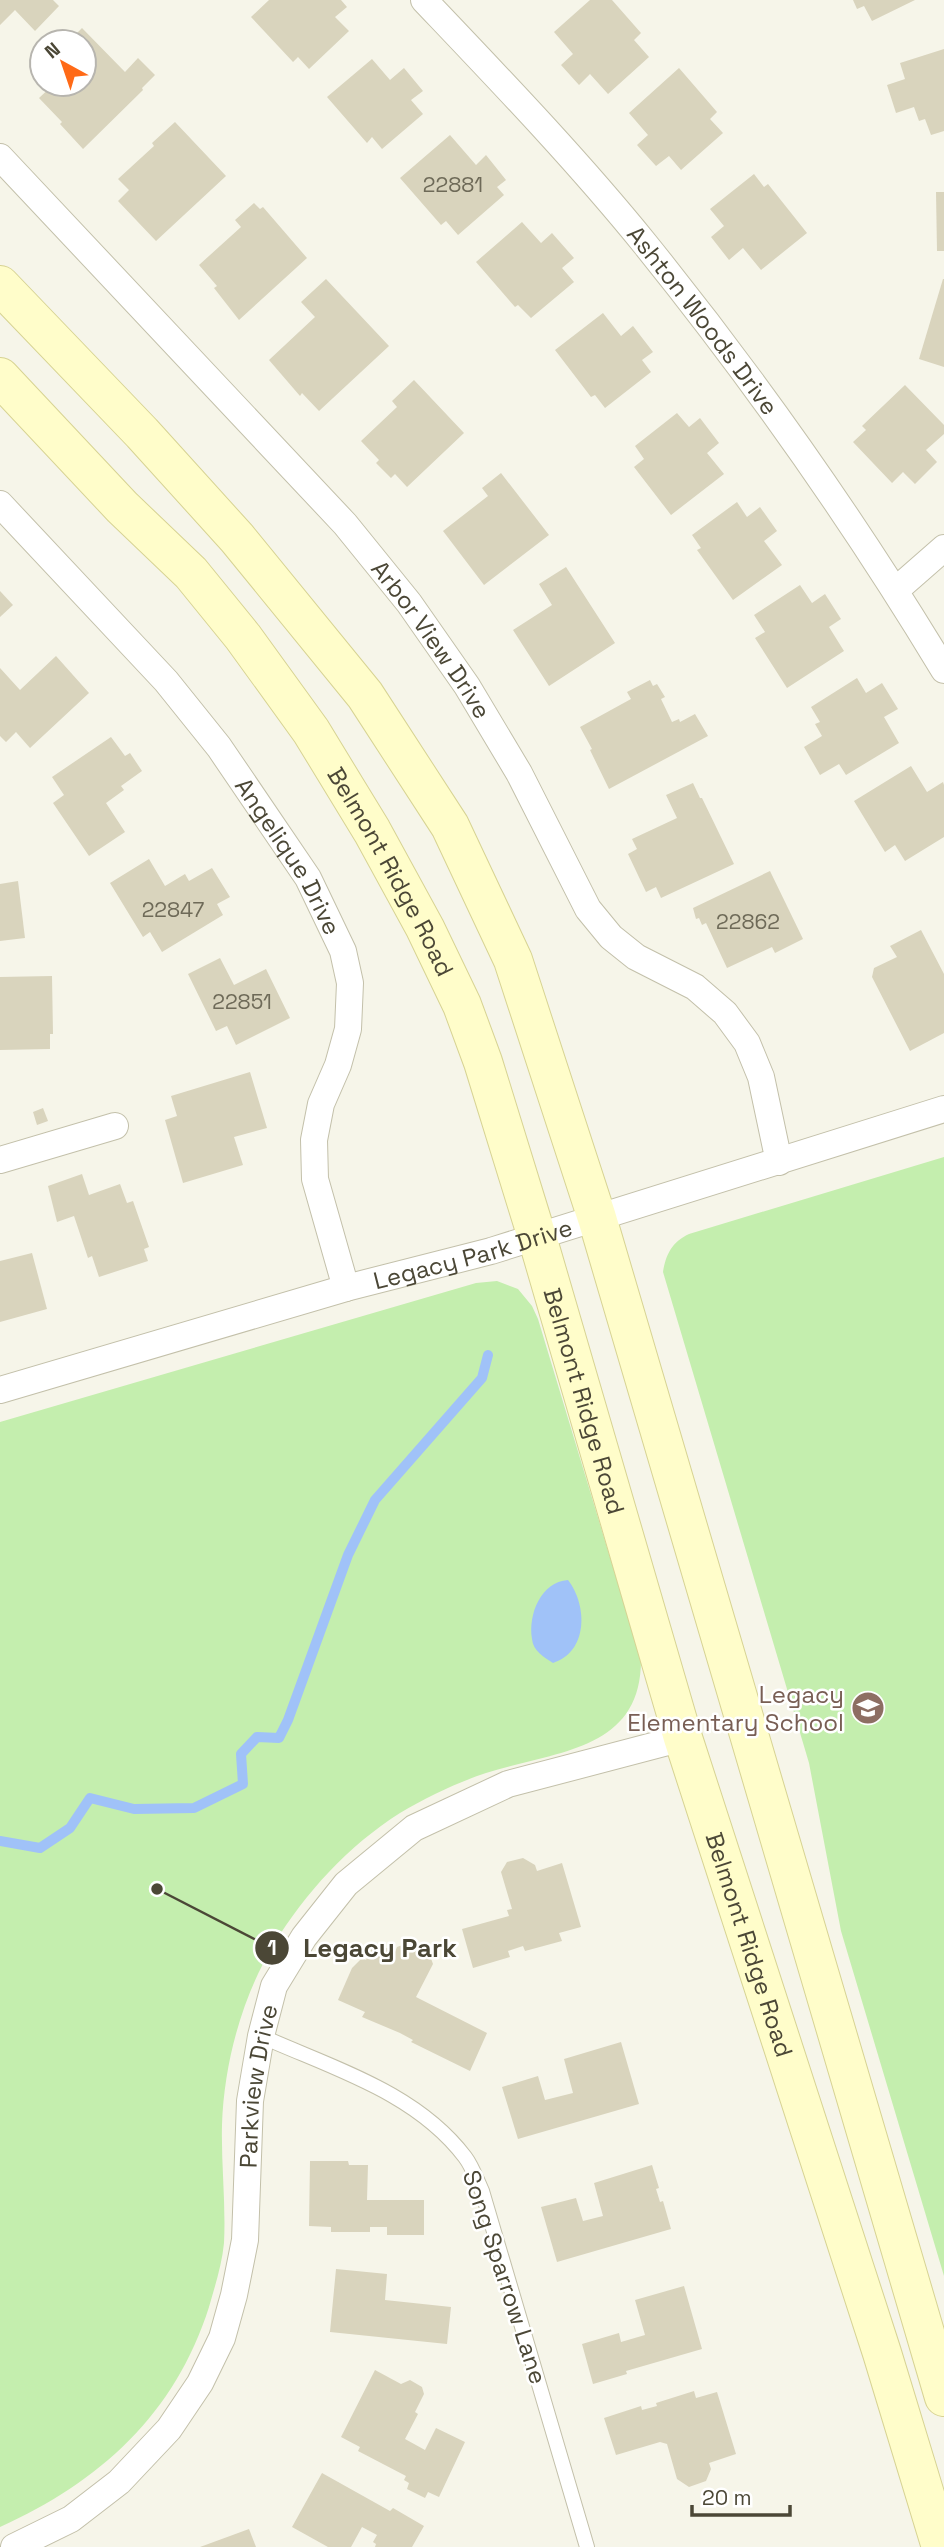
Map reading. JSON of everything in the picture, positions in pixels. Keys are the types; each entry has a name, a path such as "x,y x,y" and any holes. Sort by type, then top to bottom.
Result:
{"main road":[{"path":"0,285 142,433 237,538 365,695 450,826 513,960 597,1218 944,2397"},
{"name":"Belmont Ridge Road","path":"0,377 122,507 191,572 243,637 311,732 372,831 449,976 473,1033 537,1237 683,1738 882,2353 941,2547"}],"street":[{"name":"Ashton Woods Drive","path":"424,0 532,114 644,243 752,381 896,590 944,670"},
{"name":"Arbor View Drive","path":"0,157 345,524 409,603 467,686 519,773 589,909 611,937 636,957 695,988 725,1013 747,1044 761,1077 779,1162"},
{"name":"Angelique Drive","path":"0,504 166,681 219,747 308,878 343,951 350,983 348,1029 338,1065 321,1104 314,1140 315,1180 346,1289"},
{"path":"896,590 944,548"},
{"name":"Legacy Park Drive","path":"0,1390 346,1289 537,1237 944,1109"},
{"path":"0,1160 115,1126"},
{"name":"Parkview Drive","path":"14,2547 71,2519 119,2482 169,2429 200,2384 222,2338 245,2240 250,2101 261,2036 274,1986 304,1937 346,1884 414,1828 508,1784 683,1738"}],"lane":[{"name":"Song Sparrow Lane","path":"261,2036 376,2086 431,2121 466,2158 482,2191 587,2547"}],"green space":[{"name":"Legacy Elementary School","path":"944,1157 944,2276 841,1931 809,1763 663,1272 671,1249 689,1234"},
{"path":"497,1281 518,1289 532,1306 538,1319 641,1660 637,1690 626,1713 610,1730 589,1743 475,1777 400,1813 346,1855 300,1906 263,1964 244,2008 231,2054 222,2125 223,2251 209,2307 194,2345 176,2380 154,2412 129,2440 101,2466 70,2489 0,2527 0,1422 476,1283"}],"water":[{"path":"568,1580 579,1602 581,1627 573,1649 553,1663 534,1647 532,1620 538,1601 544,1593 559,1582"}],"building":[{"path":"0,0 53,0 59,6 38,28 32,28 15,10 0,25"},
{"path":"269,0 341,0 347,7 335,17 349,31 309,69 298,57 293,62 251,17"},
{"path":"590,0 612,0 641,33 634,40 649,57 608,94 590,74 579,85 561,65 573,54 554,32"},
{"path":"853,0 915,0 872,21 864,6 857,9"},
{"path":"98,44 125,72 138,58 155,75 83,149 60,124 62,122 39,98 98,98"},
{"path":"944,49 944,131 931,135 925,119 919,121 914,107 896,113 887,85 905,79 900,63"},
{"path":"372,59 390,80 404,68 423,91 411,100 423,114 382,149 372,137 367,143 327,97"},
{"path":"679,68 717,112 710,119 723,133 681,170 669,156 656,166 637,145 648,135 629,113"},
{"path":"175,122 226,176 156,241 118,201 129,190 118,179 154,146 152,143"},
{"path":"450,135 476,165 486,155 506,180 497,187 504,195 458,235 446,221 441,225 400,178"},
{"path":"754,174 764,187 768,184 807,233 761,270 743,248 729,260 711,237 724,226 710,209"},
{"path":"936,192 944,192 944,251 937,251"},
{"path":"254,203 260,209 263,207 307,258 239,320 214,288 217,286 199,265 241,227 235,220"},
{"path":"522,222 541,243 552,233 574,258 562,268 574,282 531,318 518,305 515,307 476,262"},
{"path":"326,279 389,346 319,411 302,393 300,396 269,360 315,317 301,302"},
{"path":"944,279 944,367 919,359"},
{"path":"603,313 621,336 633,326 653,352 642,360 651,372 605,408 595,395 591,397 555,350"},
{"path":"414,380 464,433 407,487 395,474 391,478 376,463 379,460 361,441 397,407 392,401"},
{"path":"905,385 944,425 944,434 926,450 937,462 915,484 903,472 892,483 853,442 866,430 862,426"},
{"path":"677,413 689,427 700,418 719,443 707,453 724,474 671,515 634,467 644,459 635,446"},
{"path":"501,473 549,535 484,585 443,531 488,496 482,488"},
{"path":"737,502 747,517 760,507 777,531 764,541 782,565 733,600 697,550 701,548 692,535"},
{"path":"566,567 615,643 549,686 513,630 552,605 539,584"},
{"path":"800,585 812,603 825,594 841,619 829,627 844,651 787,688 755,638 765,632 754,615"},
{"path":"0,591 13,605 0,617"},
{"path":"56,656 89,693 30,748 16,732 6,742 0,736 0,668 20,690"},
{"path":"857,678 866,693 882,683 898,709 884,717 899,743 846,775 839,764 820,775 804,747 822,736 815,724 820,722 811,707"},
{"path":"650,680 653,686 657,684 665,697 661,699 672,722 679,719 680,722 695,714 708,736 609,789 580,727 631,699 627,692"},
{"path":"111,737 125,756 130,753 142,771 121,786 124,790 106,803 125,832 89,856 53,803 64,795 52,777"},
{"path":"911,766 927,792 943,782 944,837 905,861 895,845 885,852 854,801"},
{"path":"693,783 734,864 661,898 656,887 646,892 628,854 637,849 632,839 677,818 666,795"},
{"path":"149,859 165,886 185,874 189,881 212,868 230,897 217,904 223,915 162,952 150,932 143,937 110,883"},
{"path":"770,871 803,939 775,953 772,947 727,968 706,923 702,925 699,918 696,919 693,908"},
{"path":"18,881 25,938 0,941 0,884"},
{"path":"921,930 944,974 944,1033 910,1051 872,977 874,968 897,957 890,946"},
{"path":"220,958 234,985 266,969 290,1018 236,1045 227,1026 216,1031 188,974"},
{"path":"52,976 53,1034 50,1034 50,1049 0,1050 0,977"},
{"path":"250,1072 267,1128 234,1137 243,1165 183,1183 165,1120 177,1116 171,1096"},
{"path":"43,1108 48,1121 37,1125 33,1112"},
{"path":"82,1174 89,1195 120,1184 127,1203 133,1201 149,1247 144,1249 148,1261 99,1277 92,1256 88,1258 74,1216 57,1222 48,1186"},
{"path":"32,1253 47,1309 0,1322 0,1261"},
{"path":"523,1858 535,1865 537,1871 562,1863 581,1927 559,1933 562,1941 525,1951 523,1946 508,1951 510,1957 473,1968 462,1929 509,1916 507,1910 512,1909 501,1872 507,1862"},
{"path":"374,1942 395,1952 397,1947 411,1942 428,1950 433,1964 416,1997 487,2033 470,2071 411,2042 413,2040 400,2033 362,2017 365,2012 338,2000 352,1968 362,1958 366,1960"},
{"path":"621,2042 639,2104 518,2139 502,2087 538,2076 545,2100 573,2093 564,2059"},
{"path":"310,2161 348,2161 349,2165 368,2165 367,2200 424,2200 424,2235 387,2235 387,2227 370,2227 370,2232 331,2232 331,2227 309,2226"},
{"path":"652,2165 659,2188 656,2189 660,2202 663,2201 671,2229 557,2262 541,2207 576,2198 583,2221 603,2216 594,2183"},
{"path":"336,2269 387,2274 385,2300 451,2307 447,2344 330,2332"},
{"path":"684,2286 702,2349 626,2371 627,2374 593,2384 582,2344 619,2333 621,2342 645,2335 635,2300"},
{"path":"375,2370 401,2384 410,2380 422,2387 424,2394 415,2412 418,2414 405,2439 425,2450 436,2428 465,2442 439,2497 428,2492 425,2498 407,2489 409,2483 404,2480 406,2476 358,2451 360,2447 341,2437"},
{"path":"694,2391 696,2398 717,2392 736,2454 709,2463 711,2469 706,2481 689,2487 677,2479 667,2444 660,2442 616,2455 604,2418 641,2406 642,2410 657,2406 656,2403"},
{"path":"322,2473 390,2511 393,2508 424,2526 412,2547 375,2547 373,2542 377,2535 362,2527 351,2547 328,2547 292,2527"},
{"path":"249,2529 256,2547 200,2547"}],"waterway":[{"path":"0,1841 40,1848 70,1828 90,1798 134,1809 194,1808 243,1784 241,1754 257,1737 279,1738 348,1555 375,1500 482,1378 488,1355"}],"place":[{"name":"Legacy Elementary School","path":"868,1708"},
{"name":"Legacy Park","path":"157,1889"}]}
